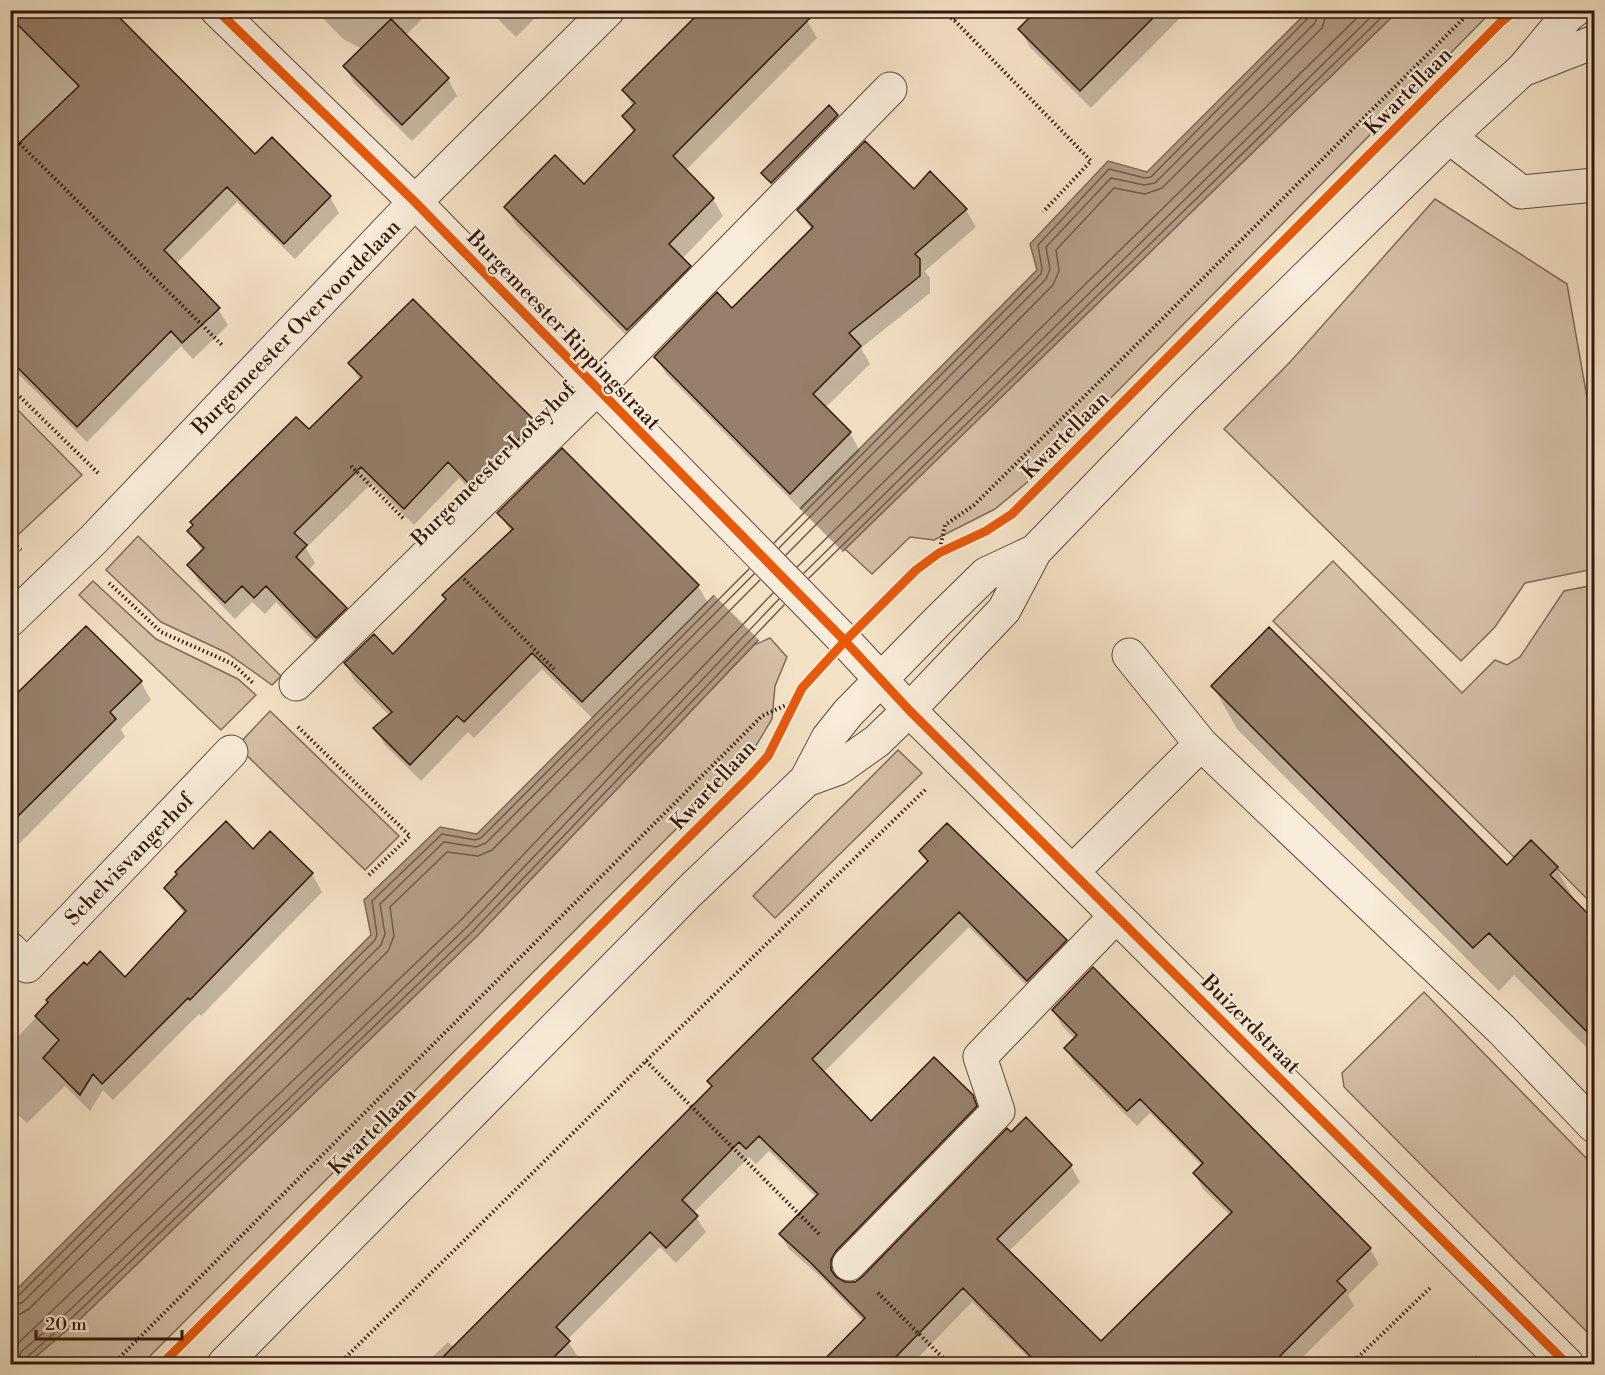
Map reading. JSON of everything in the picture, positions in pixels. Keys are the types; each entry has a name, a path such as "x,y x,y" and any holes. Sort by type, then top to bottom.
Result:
{"street":[{"name":"Burgemeester Rippingstraat","path":"217,10 415,202 834,630 909,710"},
{"name":"Burgemeester Overvoordelaan","path":"10,620 93,540 415,202 609,10"},
{"path":"806,780 839,768 877,741 909,710 1004,610 1035,551 1180,400 1449,137 1523,69 1575,10"},
{"path":"1523,69 1594,42"},
{"name":"Burgemeester Lotsyhof","path":"296,684 596,389 890,89"},
{"path":"1449,137 1521,192 1594,185"},
{"path":"224,1365 680,901 806,780 828,738 881,679 986,574 1035,551"},
{"path":"1130,655 1201,744 1501,1029 1594,1126"},
{"name":"Buizerdstraat","path":"909,710 1567,1365"},
{"path":"1072,872 1201,744"},
{"name":"Schelvisvangerhof","path":"16,966 231,752"},
{"path":"849,1264 998,1111 980,1057 1116,916"}],"path":[{"path":"940,10 954,20 1091,161 1043,212"},
{"path":"954,20 965,10"},
{"path":"936,555 945,525 974,505 1472,10"},
{"path":"10,134 252,374"},
{"path":"10,387 100,475"},
{"path":"93,540 107,554 94,569 162,632 233,664 259,689"},
{"path":"10,541 20,550 29,542"},
{"path":"936,555 954,544"},
{"path":"785,721 796,698"},
{"path":"113,1365 762,716 796,698"},
{"path":"293,722 410,836 369,875"},
{"path":"339,1365 646,1061 957,759"},
{"path":"646,1061 949,1365"},
{"path":"1351,1365 1460,1258"}],"shaded area":[{"path":"1398,11 1492,11 1030,480 995,509 934,540 910,537 872,574 845,549"},
{"path":"1435,199 1567,284 1594,437 1594,569 1525,583 1495,627 1461,661 1224,429 1291,361"},
{"path":"11,403 82,475 19,534 11,526"},
{"path":"138,536 281,676 272,685 227,653 161,622 106,570"},
{"path":"1333,561 1462,693 1495,660 1507,665 1520,657 1564,591 1594,585 1594,906 1530,841 1514,857 1273,621"},
{"path":"93,581 156,639 238,679 256,695 221,730 79,595"},
{"path":"770,638 787,657 775,686 772,719 751,754 142,1364 27,1364 80,1319 478,935 754,645"},
{"path":"270,711 399,836 365,870 237,746"},
{"path":"898,750 922,773 775,918 753,896"},
{"path":"1424,992 1594,1166 1594,1339 1344,1087 1342,1073"}],"water":[{"path":"1308,11 1398,11 845,549 478,935 80,1319 27,1364 11,1364 11,1295 371,935 364,900 440,827 477,834 1037,270 1030,244 1108,161 1147,172"}],"pier":[{"path":"798,507 845,554 761,642 712,593"}],"building":[{"path":"10,10 112,10 255,154 272,137 331,196 284,244 227,187 164,250 220,308 182,343 171,331 77,427 10,360 10,152 79,86 10,17"},
{"path":"702,10 818,10 673,156 714,198 669,244 691,266 627,330 504,207 555,155 584,184 635,130 622,116 635,103 622,90"},
{"path":"1037,10 1161,10 1080,91 1018,29"},
{"path":"391,19 449,78 402,125 343,66"},
{"path":"829,105 838,115 771,183 761,173"},
{"path":"865,141 914,189 930,171 967,209 915,254 920,259 920,276 849,333 861,346 813,394 851,432 790,494 654,357 717,292 732,308 813,227 797,210"},
{"path":"413,299 536,422 471,486 448,462 404,509 361,467 294,533 307,545 296,557 347,608 316,638 266,586 254,598 242,586 225,603 187,565 204,548 187,531 193,525 190,522 296,417 309,429 362,377 348,363"},
{"path":"562,448 699,585 582,702 532,653 464,722 457,716 410,765 373,728 392,712 344,663 374,634 393,654 446,599 442,595 513,529 497,513"},
{"path":"86,626 142,681 110,712 116,719 10,824 10,700"},
{"path":"1269,627 1507,865 1531,840 1558,867 1550,875 1594,920 1594,1039 1489,933 1473,948 1211,686"},
{"path":"226,821 253,849 270,831 313,873 190,1000 188,998 102,1084 93,1074 80,1095 43,1058 59,1040 35,1016 48,1002 46,1000 84,962 87,965 100,951 125,977 186,911 164,888 177,874 175,872"},
{"path":"947,823 1067,940 1027,981 959,912 812,1059 871,1121 934,1057 973,1095 977,1106 836,1251 831,1260 831,1270 836,1277 845,1282 855,1282 862,1277 1007,1128 1011,1132 1026,1117 1072,1165 997,1239 1101,1341 1232,1212 1193,1173 1203,1163 1140,1099 1127,1111 1064,1048 1077,1035 1052,1010 1093,967 1371,1248 1337,1281 1346,1290 1271,1365 1039,1365 963,1288 888,1365 819,1365 865,1318 779,1234 818,1194 759,1136 746,1149 739,1142 682,1200 698,1216 666,1248 650,1232 556,1327 570,1341 546,1365 435,1365 712,1086 707,1081 928,861 919,851"}],"cycle path":[{"path":"217,10 415,202 845,641 909,710 1567,1364"},
{"name":"Kwartellaan","path":"162,1364 750,776 768,756 802,688 845,641 916,570 939,553 986,531 1012,514 1501,22 1516,10"}]}
